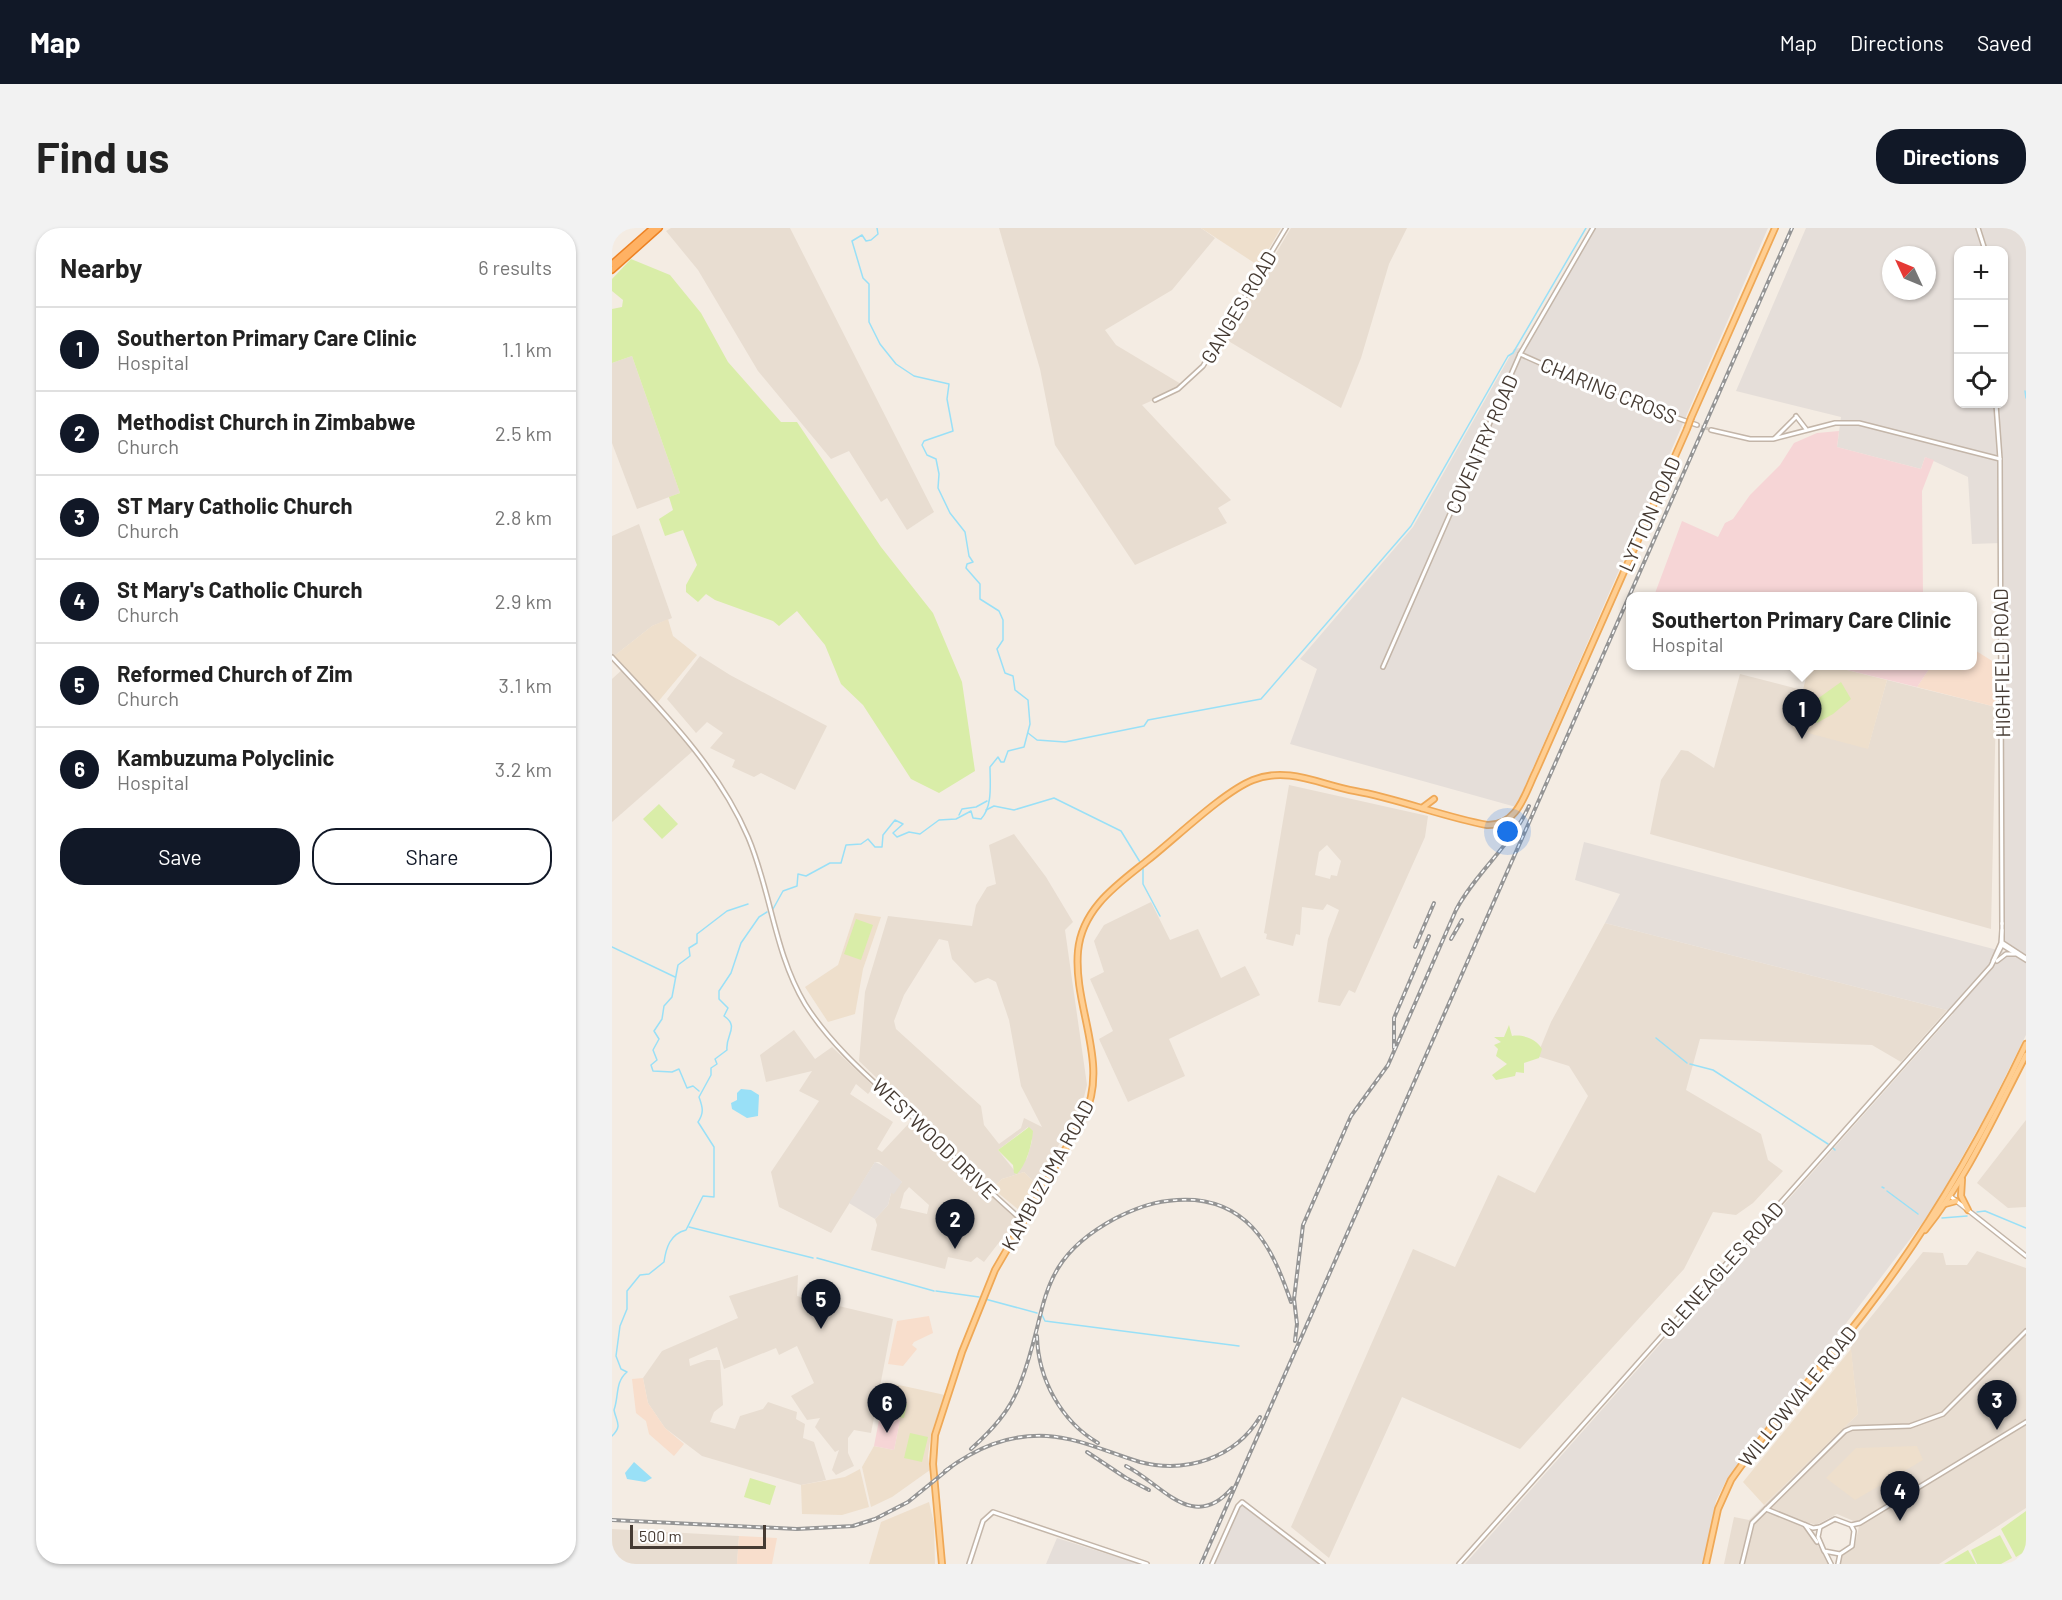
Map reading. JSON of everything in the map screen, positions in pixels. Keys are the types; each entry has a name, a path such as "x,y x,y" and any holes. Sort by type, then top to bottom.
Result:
{"highway":[{"path":"612,264 653,228"},
{"path":"612,270 659,228"}],"main road":[{"name":"LYTTON ROAD","path":"1520,806 1774,228"},
{"name":"KAMBUZUMA ROAD","path":"942,1564 933,1464 935,1435 986,1290 1023,1221 1084,1117 1092,1095 1094,1065 1078,963 1082,936 1097,904 1129,875 1248,782 1269,775 1287,774 1436,813 1495,825 1511,818 1520,806"},
{"name":"KAMBUZUMA ROAD","path":"1356,792 1436,813"},
{"path":"1422,808 1434,800"},
{"name":"WILLOWVALE ROAD","path":"1916,1241 1945,1204 2026,1044"},
{"name":"WILLOWVALE ROAD","path":"1706,1564 1718,1509 1731,1480 1864,1313 1963,1174 2026,1055"},
{"path":"1963,1174 1960,1192 1968,1210"},
{"path":"1945,1204 1956,1201"}],"street":[{"name":"GANGES ROAD","path":"1155,400 1178,389 1203,366 1286,228"},
{"name":"COVENTRY ROAD","path":"1383,667 1520,354 1593,228"},
{"path":"1978,228 1984,246"},
{"name":"CHARING CROSS","path":"1520,354 1611,394 1697,425"},
{"name":"HIGHFIELD ROAD","path":"1996,408 2000,459 2002,944"},
{"path":"1773,439 1796,417 1799,424 1808,429"},
{"path":"1711,430 1750,439 1773,439 1835,423 1869,424 2000,459"},
{"name":"WESTWOOD DRIVE","path":"612,657 696,751 728,795 748,837 779,944 801,996 824,1030 847,1055 1023,1221"},
{"name":"HIGHFIELD ROAD","path":"2002,923 2004,933 2002,944"},
{"path":"2004,933 2013,949"},
{"path":"2002,944 2026,959"},
{"path":"2002,944 2026,959"},
{"name":"GLENEAGLES ROAD","path":"1459,1564 1984,975 2002,944"},
{"name":"GLENEAGLES ROAD","path":"1984,975 2002,944"},
{"path":"1991,966 2006,954 2016,954"},
{"path":"1948,1195 2026,1256"},
{"path":"1742,1564 1752,1523 1848,1429 1910,1426 1943,1414 2026,1331"},
{"path":"1765,1509 1804,1525 1820,1527 1835,1519 1851,1525 1860,1523 2026,1422"},
{"path":"1212,1564 1238,1506 1242,1502 1323,1564"},
{"path":"969,1564 984,1521 993,1512 1147,1564"},
{"path":"1824,1551 1840,1554 1852,1546 1854,1531 1860,1523"},
{"path":"1804,1525 1831,1564"},
{"path":"1851,1525 1854,1531"},
{"path":"1818,1543 1820,1527"},
{"path":"1838,1564 1840,1554"}],"shaded area":[{"path":"671,228 790,228 934,512 907,530 887,498 881,502 849,451 831,459 758,371 698,270 666,231"},
{"path":"999,228 1201,228 1215,238 1172,290 1105,330 1116,345 1181,384 1167,394 1142,405 1231,500 1218,508 1227,523 1135,565 1055,445 1040,369"},
{"path":"1201,228 1281,228 1259,266"},
{"path":"1291,228 1407,228 1389,264 1361,358 1341,408 1225,339"},
{"path":"1596,228 1768,228 1516,807 1290,744 1317,669 1300,659 1413,527 1514,349 1526,347"},
{"path":"1806,228 2026,228 2026,1035 1988,1111 1933,1209 1726,1481 1716,1501 1703,1564 1465,1564 1953,1014 1947,1010 1605,923 1620,894 1575,880 1584,842 2005,952 2001,543 1972,544 1968,477 1925,457 1921,469 1837,447 1841,417 1736,391"},
{"path":"632,356 680,493 637,509 612,443 612,363"},
{"path":"1839,431 1837,447 1921,469 1925,457 1934,460 1922,491 1923,592 1655,592 1682,521 1718,537 1725,523 1733,519 1750,495 1780,465 1794,443 1817,433"},
{"path":"639,524 672,618 652,626 614,656 612,653 612,536"},
{"path":"668,619 673,636 697,655 657,703 614,656 652,626"},
{"path":"1977,652 1997,664 1996,707 1917,687 1928,670 1977,670"},
{"path":"700,656 730,675 827,726 795,790 761,773 754,777 732,767 735,760 710,748 723,733 707,722 696,733 667,699"},
{"path":"623,669 694,750 612,822 612,679"},
{"path":"1808,670 1847,670 1887,680 1868,749 1793,729"},
{"path":"1847,670 1928,670 1917,687"},
{"path":"1740,674 1802,690 1793,728 1868,748 1887,680 1996,707 1991,929 1650,834 1661,780 1681,750 1688,751 1714,768"},
{"path":"1289,785 1428,816 1425,837 1355,993 1349,990 1340,1006 1318,1002 1328,939 1339,910 1327,904 1323,910 1302,907 1300,935 1296,934 1293,946 1266,939 1267,934 1264,933","holes":["1327,845 1341,861 1337,876 1331,875 1330,879 1315,875 1319,852"]},
{"path":"1014,834 1046,877 1073,922 1065,930 1087,1085 1082,1105 1036,1184 1024,1172 1002,1179 992,1188 859,1061 865,992 888,916 972,926 976,905 987,887 996,884 989,845","holes":["939,939 948,941 952,959 975,983 988,978 996,982 1009,1020 1021,1086 1042,1127 1024,1118 1021,1128 999,1144 984,1125 981,1106 896,1029 894,1021 904,995","1028,1127 1032,1141 1027,1158 1014,1170 998,1150"]},
{"path":"1151,902 1170,940 1198,929 1221,978 1245,966 1260,995 1169,1039 1185,1076 1128,1102 1099,1039 1113,1031 1090,979 1104,972 1094,941 1104,925"},
{"path":"855,913 881,917 863,969 855,1014 828,1022 805,987 838,965"},
{"path":"1605,923 1947,1010 1901,1062 1872,1045 1700,1039 1686,1090 1761,1134 1768,1160 1783,1171 1753,1203 1736,1215 1713,1212 1684,1269 1520,1449 1402,1397 1329,1558 1291,1527 1413,1249 1455,1267 1498,1175 1535,1193 1588,1096 1569,1066 1537,1056 1551,1022"},
{"path":"794,1030 815,1059 832,1047 874,1087 868,1094 856,1084 850,1094 893,1122 877,1149 882,1152 912,1120 1017,1219 984,1262 977,1257 971,1262 948,1257 945,1269 871,1250 877,1225 875,1219 888,1205 891,1193 902,1182 879,1162 875,1162 831,1233 779,1207 771,1172 819,1101 799,1091 812,1071 766,1082 760,1055","holes":["909,1187 929,1205 927,1214 900,1208 904,1193"]},
{"path":"2026,1120 2026,1207 2008,1208 1977,1183"},
{"path":"875,1162 886,1167 902,1182 894,1194 891,1193 888,1205 875,1219 849,1203"},
{"path":"1024,1172 1036,1184 1020,1211 992,1188 1002,1179"},
{"path":"1977,1251 2026,1268 2026,1508 1939,1564 1840,1564 1839,1557 1855,1545 1859,1526 1856,1522 1837,1514 1816,1525 1810,1523 1807,1528 1829,1564 1724,1564 1734,1517 1749,1520 1858,1414 1850,1343 1923,1252 1943,1253 1946,1265 1967,1265"},
{"path":"798,1275 797,1296 893,1319 871,1433 854,1430 848,1438 848,1453 854,1466 836,1475 832,1470 839,1450 835,1452 815,1427 820,1418 807,1420 791,1396 814,1383 797,1346 779,1355 776,1348 724,1369 717,1347 689,1359 690,1366 707,1360 720,1360 723,1405 714,1412 710,1422 735,1429 740,1416 763,1409 768,1402 797,1412 796,1419 805,1424 803,1438 814,1442 826,1480 801,1485 702,1456 665,1428 648,1403 643,1378 662,1351 738,1318 729,1296"},
{"path":"929,1316 933,1333 914,1342 912,1345 917,1349 903,1366 888,1364 897,1321"},
{"path":"1851,1349 1858,1414 1764,1505 1743,1482"},
{"path":"643,1378 648,1403 665,1428 684,1444 674,1456 649,1434 646,1421 636,1413 632,1379"},
{"path":"885,1382 945,1395 931,1434 928,1456 930,1470 892,1497 871,1507 862,1467 874,1446 894,1450 900,1420 880,1415"},
{"path":"880,1415 900,1420 894,1450 874,1446"},
{"path":"1917,1446 1923,1460 1855,1500 1826,1478 1856,1448"},
{"path":"860,1469 869,1507 842,1515 802,1514 801,1485 845,1477"},
{"path":"929,1502 934,1523 935,1564 869,1564 881,1522"},
{"path":"1242,1503 1320,1564 1215,1564"},
{"path":"612,1529 739,1536 737,1564 612,1564"},
{"path":"739,1536 777,1538 772,1564 737,1564"},
{"path":"1057,1538 1139,1564 1046,1564"}],"green space":[{"path":"631,259 670,275 701,313 728,362 781,422 797,422 881,547 933,613 962,682 975,771 939,793 911,779 863,705 841,684 825,645 797,611 779,626 773,621 715,600 706,594 698,602 686,592 686,585 697,565 683,530 665,536 659,519 673,510 669,497 680,493 632,356 612,363 612,309 622,307 623,300 612,291 612,279"},
{"path":"1841,682 1851,699 1833,714 1817,723 1807,713 1806,707"},
{"path":"659,804 678,824 662,839 643,819"},
{"path":"856,919 873,925 861,960 844,954"},
{"path":"1509,1025 1512,1036 1529,1038 1537,1042 1542,1049 1539,1058 1524,1063 1524,1073 1516,1072 1515,1076 1496,1080 1492,1075 1507,1064 1496,1056 1498,1049 1494,1045 1501,1042 1494,1037 1504,1037"},
{"path":"1029,1127 1033,1131 1030,1148 1017,1174 1014,1173 1013,1165 998,1150"},
{"path":"886,1400 907,1404 904,1418 883,1414"},
{"path":"910,1433 928,1437 922,1462 904,1458"},
{"path":"750,1478 776,1486 770,1505 744,1497"},
{"path":"2026,1511 2026,1551 2016,1557 2001,1529"},
{"path":"2000,1535 2012,1558 2001,1564 1977,1564 1971,1550"},
{"path":"1968,1550 1976,1564 1944,1564"}],"water":[{"path":"741,1089 751,1090 759,1095 758,1116 747,1118 732,1109 731,1103 737,1100 737,1093"},
{"path":"634,1462 652,1478 645,1482 627,1479 625,1473"}],"waterway":[{"path":"773,909 783,891 797,886 798,874 806,876 830,863 841,863 846,845 861,844 868,839 875,847 882,847 883,835 895,820 903,824 893,833 897,837 909,832 920,834 939,820 956,819 971,811 973,818 981,819 989,801 990,767 998,757 1001,762 1004,762 1008,751 1024,747 1030,724 1028,700 1015,690 1013,676 1005,673 997,649 1003,640 1003,620 999,611 980,599 980,584 966,568 967,564 973,562 969,556 965,532 950,513 938,488 939,474 936,459 927,455 922,445 924,441 953,431 947,399 949,384 914,376 896,364 880,344 869,322 869,284 863,278 852,241 862,235 866,241 871,240 878,234 877,228"},
{"path":"1028,733 1037,740 1065,742 1144,726 1148,720 1261,699 1411,526 1508,356 1513,353 1586,228"},
{"path":"2025,391 2026,398"},
{"path":"986,810 994,806 1014,810 1054,798 1121,831 1140,862"},
{"path":"959,815 962,809 976,807 987,801"},
{"path":"1143,867 1143,884 1160,916"},
{"path":"699,1091 693,1086 687,1088 679,1069 672,1072 653,1071 651,1065 657,1060 653,1050 659,1039 654,1031 662,1019 664,1006 672,997 678,965 690,956 689,948 697,943 697,934 727,911 748,904"},
{"path":"612,1436 618,1426 614,1410 619,1385 627,1372 621,1369 616,1356 620,1326 627,1309 627,1291 640,1275 649,1274 664,1262 670,1242 676,1235 686,1230 703,1196 714,1197 714,1147 698,1122 702,1110 699,1097 711,1075 711,1068 717,1064 715,1059 727,1050 731,1032 731,1024 724,1016 728,1008 719,999 719,991 731,973 741,943 759,917 767,912"},
{"path":"612,947 675,977"},
{"path":"1656,1038 1687,1063"},
{"path":"1690,1064 1713,1070 1828,1144"},
{"path":"1832,1147 1835,1150"},
{"path":"1887,1191 1918,1214"},
{"path":"1977,1212 1985,1211 2026,1228"},
{"path":"1942,1218 1967,1216"},
{"path":"689,1227 813,1258"},
{"path":"817,1258 934,1291"},
{"path":"936,1291 979,1297"},
{"path":"985,1299 1037,1313"},
{"path":"1041,1313 1045,1321 1239,1346"}],"tunnel":[{"path":"1697,425 1711,430"}],"railway":[{"path":"1631,592 1792,228"},
{"path":"1201,1564 1626,603"},
{"path":"1295,1341 1297,1324 1294,1299 1303,1225 1351,1116 1388,1065 1456,910 1473,883 1504,846 1529,806"},
{"path":"1415,947 1434,903"},
{"path":"1451,939 1462,920"},
{"path":"1394,1048 1394,1018 1429,936"},
{"path":"971,1449 1000,1420 1016,1394 1029,1357 1041,1310 1057,1271 1070,1252 1089,1235 1126,1213 1154,1203 1174,1200 1195,1200 1215,1204 1232,1212 1247,1222 1269,1250 1291,1302"},
{"path":"1037,1336 1042,1368 1054,1397 1073,1423 1098,1443"},
{"path":"945,1471 993,1444 1033,1436 1059,1437 1157,1465 1192,1464 1208,1459 1237,1443 1260,1417"},
{"path":"1087,1452 1149,1490"},
{"path":"1126,1466 1165,1493 1191,1506 1204,1506 1218,1501 1232,1488"},
{"path":"612,1520 797,1529 853,1526 875,1519 908,1502 951,1467"}],"place":[{"name":"Southerton Primary Care Clinic","path":"1802,739"},
{"name":"Methodist Church in Zimbabwe","path":"955,1249"},
{"name":"Reformed Church of Zim","path":"821,1329"},
{"name":"ST Mary Catholic Church","path":"1997,1430"},
{"name":"Kambuzuma Polyclinic","path":"887,1433"},
{"name":"St Mary's Catholic Church","path":"1900,1521"}]}
